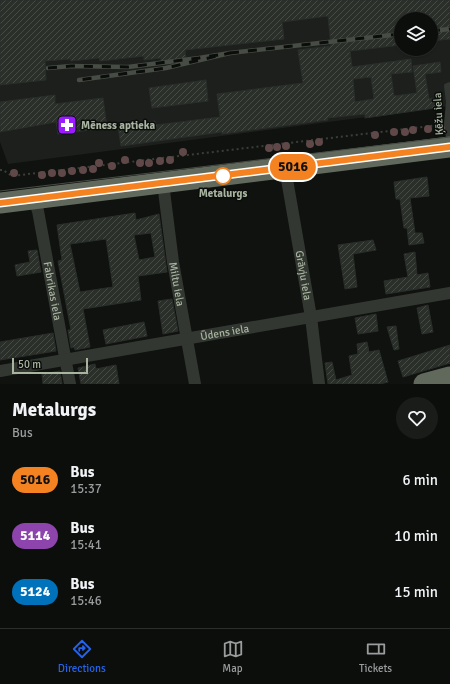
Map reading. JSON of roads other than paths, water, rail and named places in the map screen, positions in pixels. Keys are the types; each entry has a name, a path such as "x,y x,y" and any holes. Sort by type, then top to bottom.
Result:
{"highway":[{"path":"0,203 450,147"},
{"path":"424,384 450,377"}],"street":[{"name":"Grāvju iela","path":"285,168 311,317 319,384"},
{"name":"Miltu iela","path":"163,182 173,262 195,384"},
{"name":"Fabrikas iela","path":"34,199 38,211 70,384"},
{"name":"Ūdens iela","path":"0,371 186,340 234,330 450,293"}],"lane":[{"name":"Ķēžu iela","path":"450,85 447,86 449,102 447,124 450,144"}],"tram line":[{"path":"0,191 450,137"}],"railway":[{"path":"438,30 450,29"},
{"path":"230,53 394,35"},
{"path":"48,68 71,66 128,67 230,53 166,68 79,80"}],"place":[{"name":"Mēness aptieka","path":"67,125"},
{"name":"Metalurgs","path":"223,176"}]}
